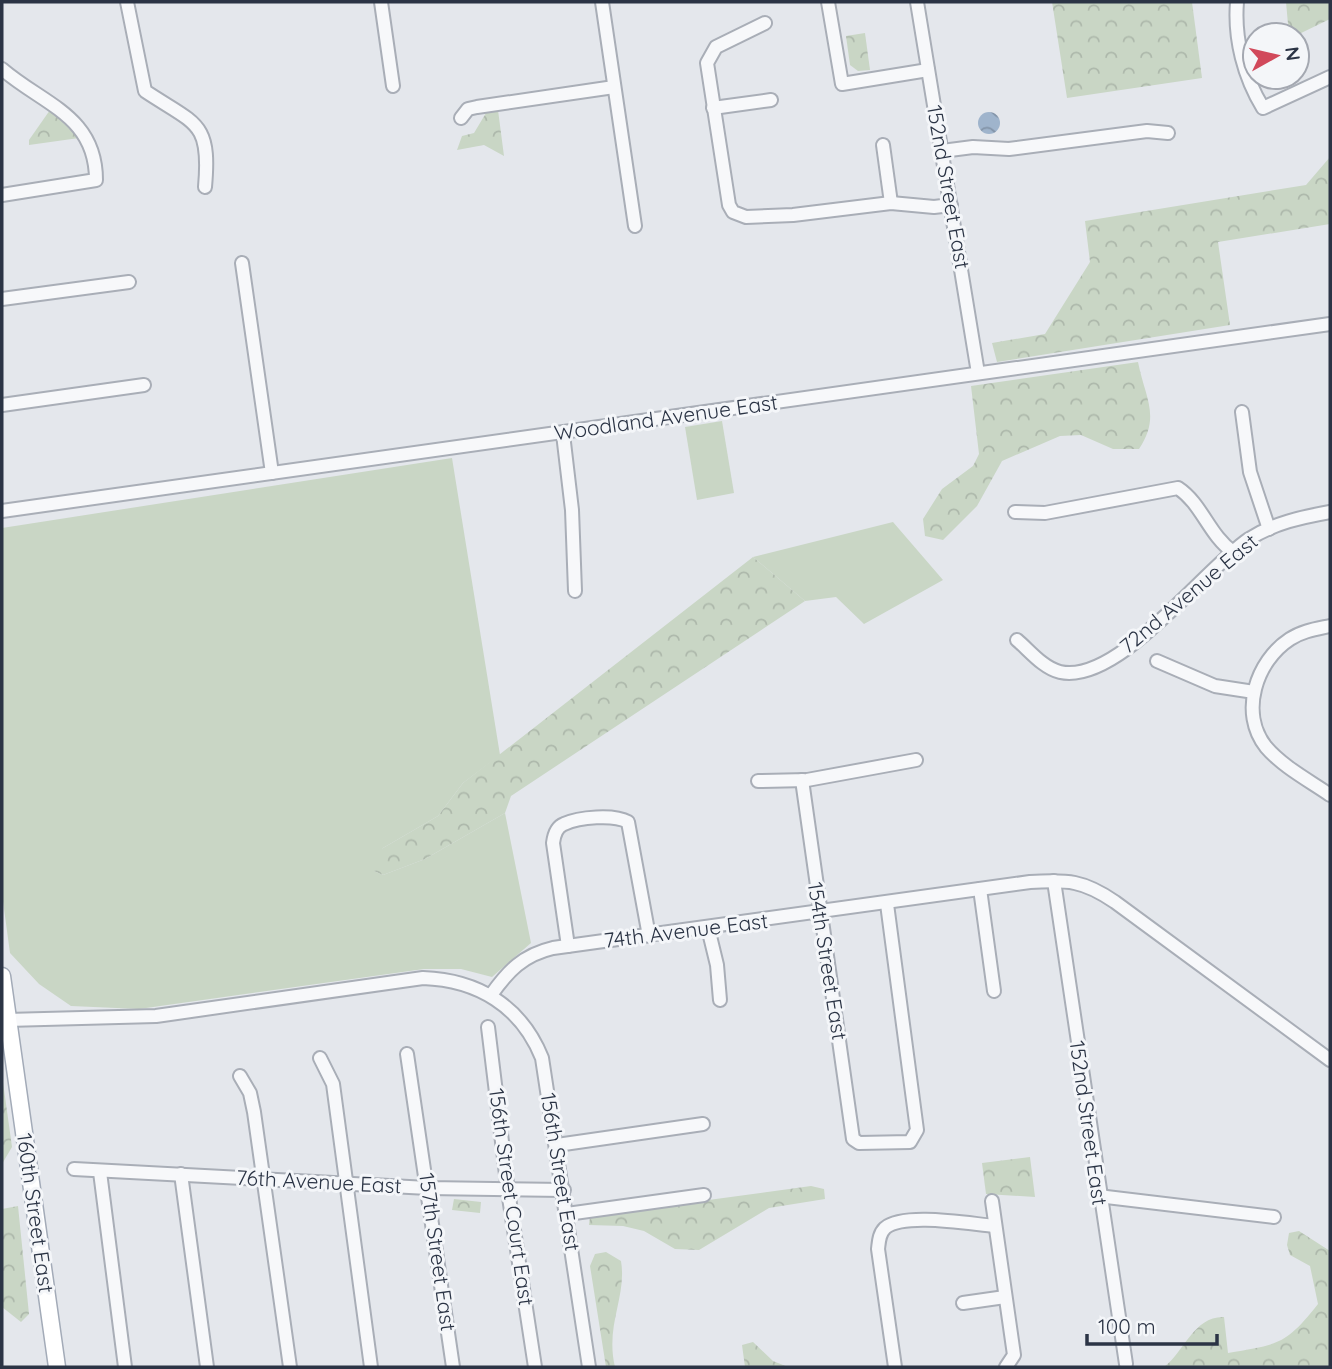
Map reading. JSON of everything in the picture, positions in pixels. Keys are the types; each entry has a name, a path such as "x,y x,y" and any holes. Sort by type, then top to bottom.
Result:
{"main road":[{"name":"160th Street East","path":"2,976 8,1020 6,1039 57,1367"}],"street":[{"path":"127,2 145,91 187,120 204,138 208,151 205,187"},
{"path":"381,2 393,86"},
{"path":"602,2 635,226"},
{"path":"828,2 842,84 928,70"},
{"name":"152nd Street East","path":"917,2 978,373"},
{"path":"1237,2 1243,64 1252,89 1263,108 1330,77"},
{"path":"765,23 726,39 710,55 707,63 729,205 738,215 793,215 891,203 933,207 951,205"},
{"path":"2,69 82,129 96,158 96,180 2,195"},
{"path":"461,118 468,109 477,107 614,87"},
{"path":"713,108 771,100"},
{"path":"942,151 973,147 1009,149 1147,131 1168,133"},
{"path":"883,145 891,203"},
{"path":"242,263 272,474"},
{"path":"2,299 129,282"},
{"name":"Woodland Avenue East","path":"2,511 1330,324"},
{"path":"2,405 144,385"},
{"path":"1242,412 1250,472 1269,528"},
{"path":"562,433 572,510 575,592"},
{"path":"1015,512 1045,513 1178,488 1191,499 1217,538 1231,550"},
{"name":"72nd Avenue East","path":"1017,640 1046,665 1060,672 1092,667 1142,639 1231,550 1269,528 1330,512"},
{"path":"1330,626 1302,632 1281,645 1262,668 1253,698 1257,729 1266,747 1330,795"},
{"path":"1157,661 1215,686 1253,698"},
{"path":"758,781 802,780 916,760"},
{"name":"154th Street East","path":"802,780 855,1141 910,1142 916,1134 916,1116 887,904"},
{"path":"568,946 554,854 557,830 563,824 614,817 629,825 649,936"},
{"name":"152nd Street East","path":"1054,881 1098,1196 1126,1364"},
{"name":"74th Avenue East","path":"491,995 507,972 526,958 568,946 887,904 980,889 1054,881 1081,883 1094,888 1330,1060"},
{"path":"980,889 994,990"},
{"path":"708,928 717,965 720,1000"},
{"path":"8,1020 156,1016 423,978 461,982 491,995"},
{"name":"156th Street East","path":"491,995 520,1020 537,1047 545,1071 589,1367"},
{"name":"156th Street Court East","path":"488,1027 508,1191 535,1367"},
{"name":"157th Street East","path":"407,1054 453,1367"},
{"path":"320,1058 332,1084 371,1367"},
{"path":"240,1076 254,1112 290,1367"},
{"path":"557,1144 704,1124"},
{"name":"76th Avenue East","path":"74,1169 428,1188 564,1190"},
{"path":"100,1172 125,1367"},
{"path":"181,1174 207,1367"},
{"path":"567,1214 704,1195"},
{"path":"1098,1196 1274,1217"},
{"path":"992,1201 1014,1355 1007,1366"},
{"path":"895,1367 878,1249 884,1229 911,1221 995,1226"},
{"path":"963,1303 1004,1297"}],"green space":[{"path":"1052,2 1192,2 1202,78 1067,98"},
{"path":"1286,2 1330,2 1330,19 1311,28 1311,21 1288,21"},
{"path":"865,33 870,70 858,71 850,65 846,36"},
{"path":"50,110 79,138 29,145 29,140"},
{"path":"498,110 504,156 484,145 457,150 462,136 474,133 486,113"},
{"path":"1330,157 1330,224 1218,242 1230,325 997,362 992,343 1045,334 1090,262 1085,221 1306,185"},
{"path":"1138,362 1150,416 1146,437 1139,449 1113,449 1081,435 1060,436 1002,461 977,506 943,540 925,536 923,519 942,489 973,466 979,454 971,386"},
{"path":"722,421 734,493 697,500 685,427"},
{"path":"452,458 500,755 463,783 438,816 383,848 374,871 383,875 425,859 505,813 531,943 492,977 461,969 424,969 139,1009 71,1006 39,984 10,953 2,894 2,528"},
{"path":"893,522 943,580 864,624 836,597 805,601 753,557"},
{"path":"753,557 805,601 511,796 505,813 425,859 383,875 374,871 372,863 383,848 438,816 463,783"},
{"path":"2,1075 12,1147 2,1164"},
{"path":"1030,1157 1035,1197 986,1194 982,1163"},
{"path":"811,1186 824,1189 825,1199 769,1208 699,1250 675,1249 644,1231 623,1226 589,1225 590,1216"},
{"path":"454,1199 481,1202 480,1213 452,1210"},
{"path":"18,1206 29,1314 21,1322 2,1307 2,1209"},
{"path":"1299,1231 1330,1251 1330,1367 1164,1367 1197,1328 1214,1318 1224,1317 1228,1353 1270,1345 1288,1336 1307,1318 1318,1304 1310,1266 1290,1255 1287,1245 1289,1233"},
{"path":"606,1252 621,1261 621,1287 613,1338 615,1367 606,1367 590,1266 595,1254"},
{"path":"753,1342 773,1361 788,1367 745,1367 742,1345"}],"water":[{"path":"989,112 999,119 1000,123 993,133 989,134 979,127 978,123 985,113"}]}
